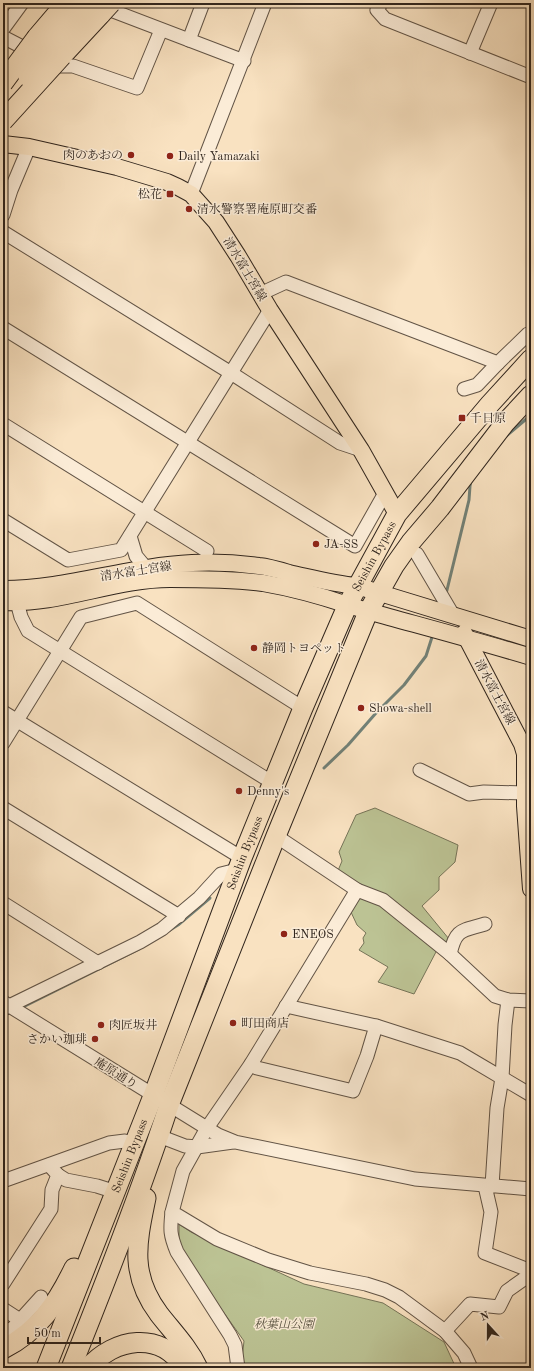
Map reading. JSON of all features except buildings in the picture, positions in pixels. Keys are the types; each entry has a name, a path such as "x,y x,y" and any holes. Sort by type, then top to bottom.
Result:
{"highway":[{"path":"3,121 49,47 60,3"},
{"path":"3,83 49,47 90,6"},
{"path":"3,111 49,47"},
{"name":"Seishin Bypass","path":"71,1368 99,1298 157,1141 161,1100 239,864 303,708 348,604 397,514 490,404 531,360"},
{"name":"Seishin Bypass","path":"46,1368 114,1191 128,1162 135,1143 161,1100 276,836 368,612 394,566 411,542 440,508 505,424 531,395"},
{"path":"157,1141 153,1168 139,1231 137,1251 139,1270 149,1300 190,1352 198,1368"},
{"path":"3,1349 14,1344 31,1331 50,1310 62,1292 114,1191"},
{"path":"88,1368 106,1352 119,1346 134,1342 148,1343 160,1347 177,1359 184,1368"}],"main road":[{"name":"清水富士宮線","path":"3,144 29,148 117,167 167,182 191,194 216,222 270,310 360,450 397,514"},
{"name":"清水富士宮線","path":"3,589 24,589 64,584 146,568 193,563 227,563 253,565 335,584 357,586 453,615 527,744 524,754 525,793 531,889"},
{"name":"清水富士宮線","path":"10,602 38,601 134,582 168,579 231,580 264,584 303,592 348,604 368,612 467,638"},
{"path":"453,615 531,639"},
{"path":"467,638 531,657"}],"street":[{"path":"3,29 22,3"},
{"path":"189,40 203,3"},
{"path":"191,194 244,61 265,3"},
{"path":"381,3 377,10 385,19 531,77"},
{"path":"470,53 491,3"},
{"path":"90,6 189,40 244,61"},
{"path":"3,37 58,66 72,66 137,88 161,30"},
{"path":"3,215 11,190 29,148"},
{"path":"3,232 231,373 340,443 360,450"},
{"path":"260,294 286,282 498,363"},
{"path":"3,520 68,560 121,550 270,310"},
{"path":"3,328 355,546 385,493"},
{"path":"464,389 477,385 528,334 531,333"},
{"path":"3,424 207,551"},
{"path":"130,536 136,556 146,568"},
{"path":"416,554 453,615"},
{"path":"10,602 21,617 28,631 273,783"},
{"path":"3,742 80,616 137,603 303,708"},
{"path":"3,712 239,864 221,874 199,898 179,916 140,942 10,1008"},
{"path":"420,770 469,794 484,792 525,793"},
{"path":"3,808 179,916"},
{"path":"276,836 357,890 383,900 450,954 495,996 508,1000 531,1001"},
{"path":"238,1368 235,1346 230,1335 177,1252 170,1230 172,1212 183,1171 196,1146 251,1064 357,890"},
{"path":"3,903 98,962"},
{"path":"450,954 454,940 462,930 485,924"},
{"path":"445,1331 470,1304 499,1307 508,1291 531,1273 485,1253 491,1212 489,1186 497,1108 502,1078 508,1000"},
{"path":"286,1006 376,1026 460,1053 531,1095"},
{"name":"庵原通り","path":"10,1008 218,1135 235,1142"},
{"path":"251,1064 257,1068 353,1091 367,1056 376,1026"},
{"path":"3,1181 53,1170 109,1143 125,1141 135,1143"},
{"path":"157,1141 185,1146 235,1142 415,1179 531,1189"},
{"path":"53,1170 66,1180 114,1191"},
{"path":"3,1284 51,1209 53,1170"},
{"path":"172,1212 217,1239 268,1260 310,1273 366,1284 399,1297 445,1331 464,1353 471,1368"},
{"path":"3,1333 13,1328 41,1297"},
{"path":"3,1309 20,1320"}],"green space":[{"path":"375,808 458,845 455,862 439,877 439,890 422,906 449,939 445,945 337,873 342,861 339,852 356,815"},
{"path":"360,896 379,902 437,950 414,994 378,982 388,967 359,950 364,943 363,938 366,933 357,925 350,910"},
{"name":"秋葉山公園","path":"179,1224 191,1232 304,1284 383,1303 444,1342 456,1368 241,1368 244,1341 207,1289 179,1244"}],"waterway":[{"path":"505,437 531,415"},
{"path":"446,594 469,500 471,481"},
{"path":"324,768 348,745 376,713 404,685 426,656 433,634"},
{"path":"170,930 210,898"},
{"path":"21,1008 139,949"},
{"path":"3,1016 12,1012"}],"place":[{"name":"肉のあおの","path":"131,155"},
{"name":"Daily Yamazaki","path":"170,156"},
{"name":"松花","path":"170,194"},
{"name":"清水警察署庵原町交番","path":"189,209"},
{"name":"千日原","path":"462,418"},
{"name":"JA-SS","path":"316,544"},
{"name":"静岡トヨペット","path":"254,648"},
{"name":"Showa-shell","path":"361,708"},
{"name":"Denny's","path":"239,791"},
{"name":"ENEOS","path":"284,934"},
{"name":"町田商店","path":"233,1023"},
{"name":"肉匠坂井","path":"101,1025"},
{"name":"さかい珈琲","path":"95,1039"}]}
